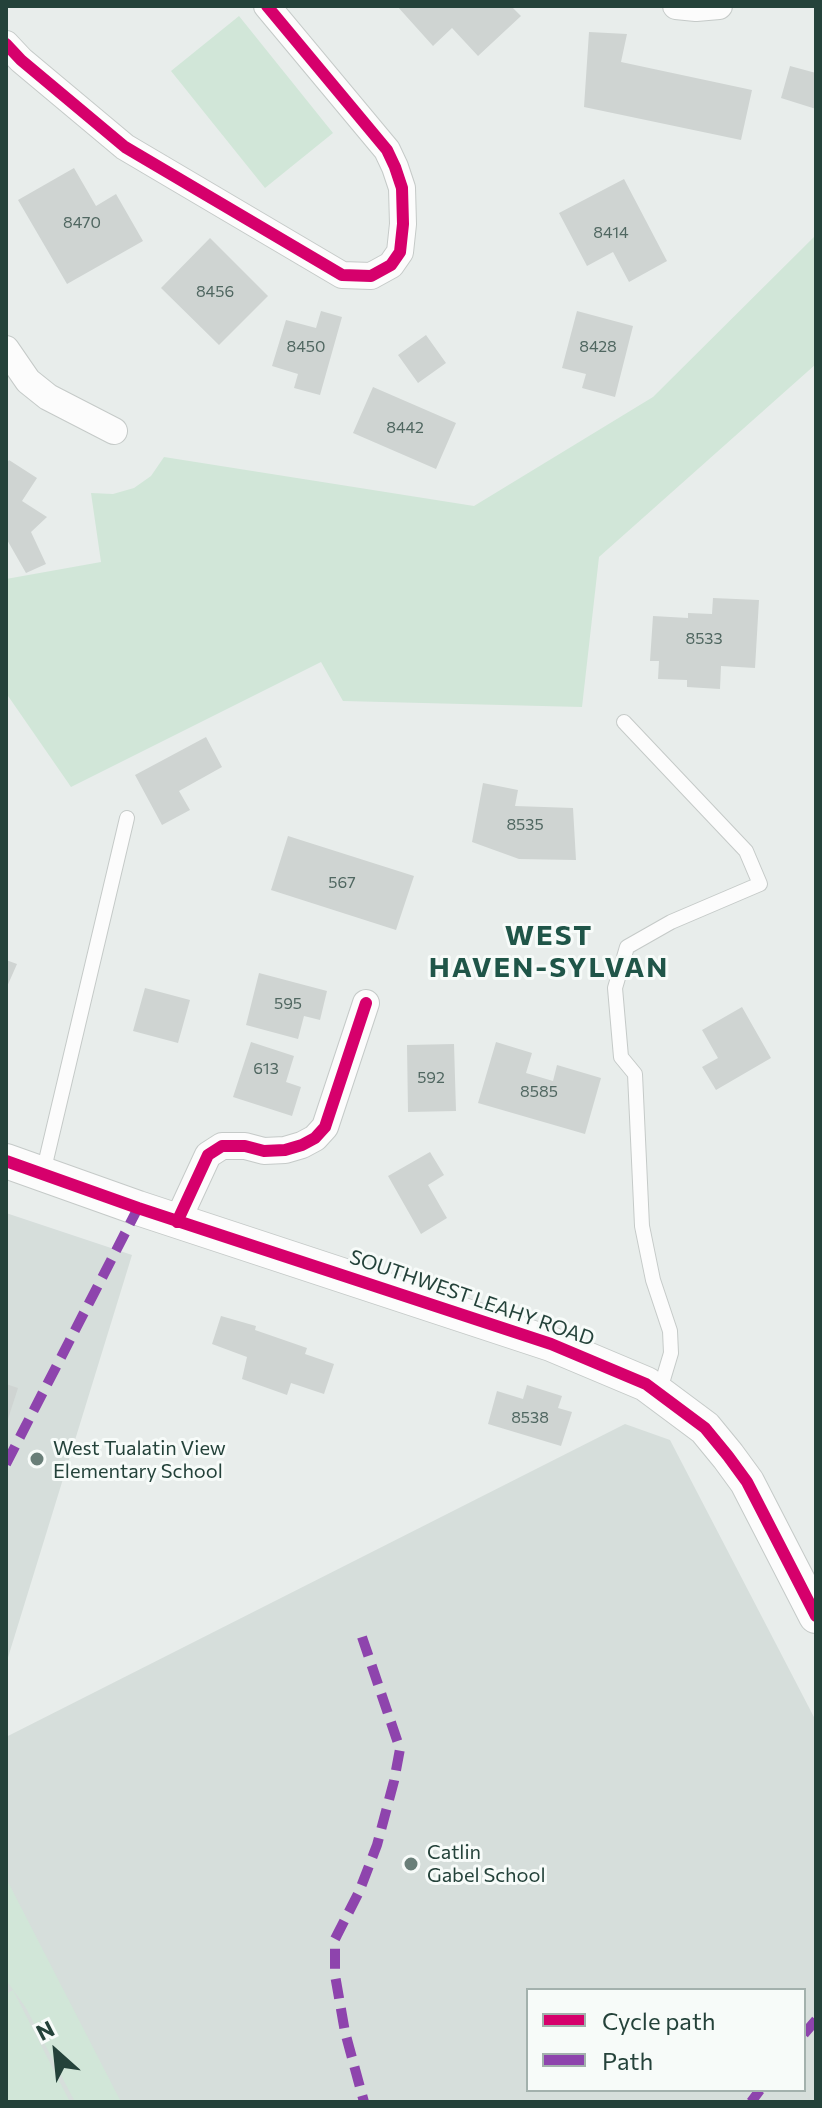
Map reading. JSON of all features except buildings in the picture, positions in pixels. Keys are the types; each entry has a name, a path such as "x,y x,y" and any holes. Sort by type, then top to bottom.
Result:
{"street":[{"path":"6,44 125,147 342,275 371,276 391,265 400,252 402,188 395,167 387,150 267,6"},
{"path":"676,6 719,6"},
{"path":"6,349 28,381 48,397 114,431"},
{"path":"177,1222 208,1155 222,1146 285,1150 315,1138 325,1127 366,1003"},
{"name":"SOUTHWEST LEAHY ROAD","path":"6,1161 177,1222 551,1344 646,1384 705,1428 747,1482 816,1616"}],"lane":[{"path":"624,722 746,851 760,884 671,922 627,947 615,988 621,1057 635,1074 642,1226 653,1280 670,1331 671,1353 659,1393"},
{"path":"43,1173 127,818"}],"shaded area":[{"name":"West Tualatin View Elementary School","path":"6,1213 132,1255 6,1664"},
{"name":"Catlin Gabel School","path":"625,1424 670,1440 816,1721 816,2102 6,2102 6,1737"}],"green space":[{"path":"239,16 333,133 265,188 171,71"},
{"path":"816,235 816,364 599,557 582,707 343,701 321,662 71,787 6,693 6,579 101,562 91,493 113,494 134,488 151,476 164,457 474,506 653,397"},
{"path":"6,1878 121,2102 75,2102 26,2008 6,1980"},
{"path":"13,1990 70,2102 6,2102 6,1994"}],"marked path":[{"path":"6,1464 138,1208"},
{"path":"362,1637 400,1749 377,1845 359,1892 335,1939 335,1975 345,2032 364,2102"},
{"path":"806,2032 816,2020"},
{"path":"751,2102 758,2092"}],"cycle path":[{"path":"6,44 125,147 342,275 371,276 391,265 400,252 402,188 395,167 387,150 267,6"},
{"path":"177,1222 208,1155 222,1146 285,1150 315,1138 325,1127 366,1003"},
{"path":"6,1161 138,1208 551,1344 646,1384 705,1428 728,1456 747,1482 816,1616"}],"place":[{"name":"West Tualatin View Elementary School","path":"37,1459"},
{"name":"Catlin Gabel School","path":"411,1864"}],"district":[{"name":"WEST HAVEN-SYLVAN","path":"549,952"}]}
